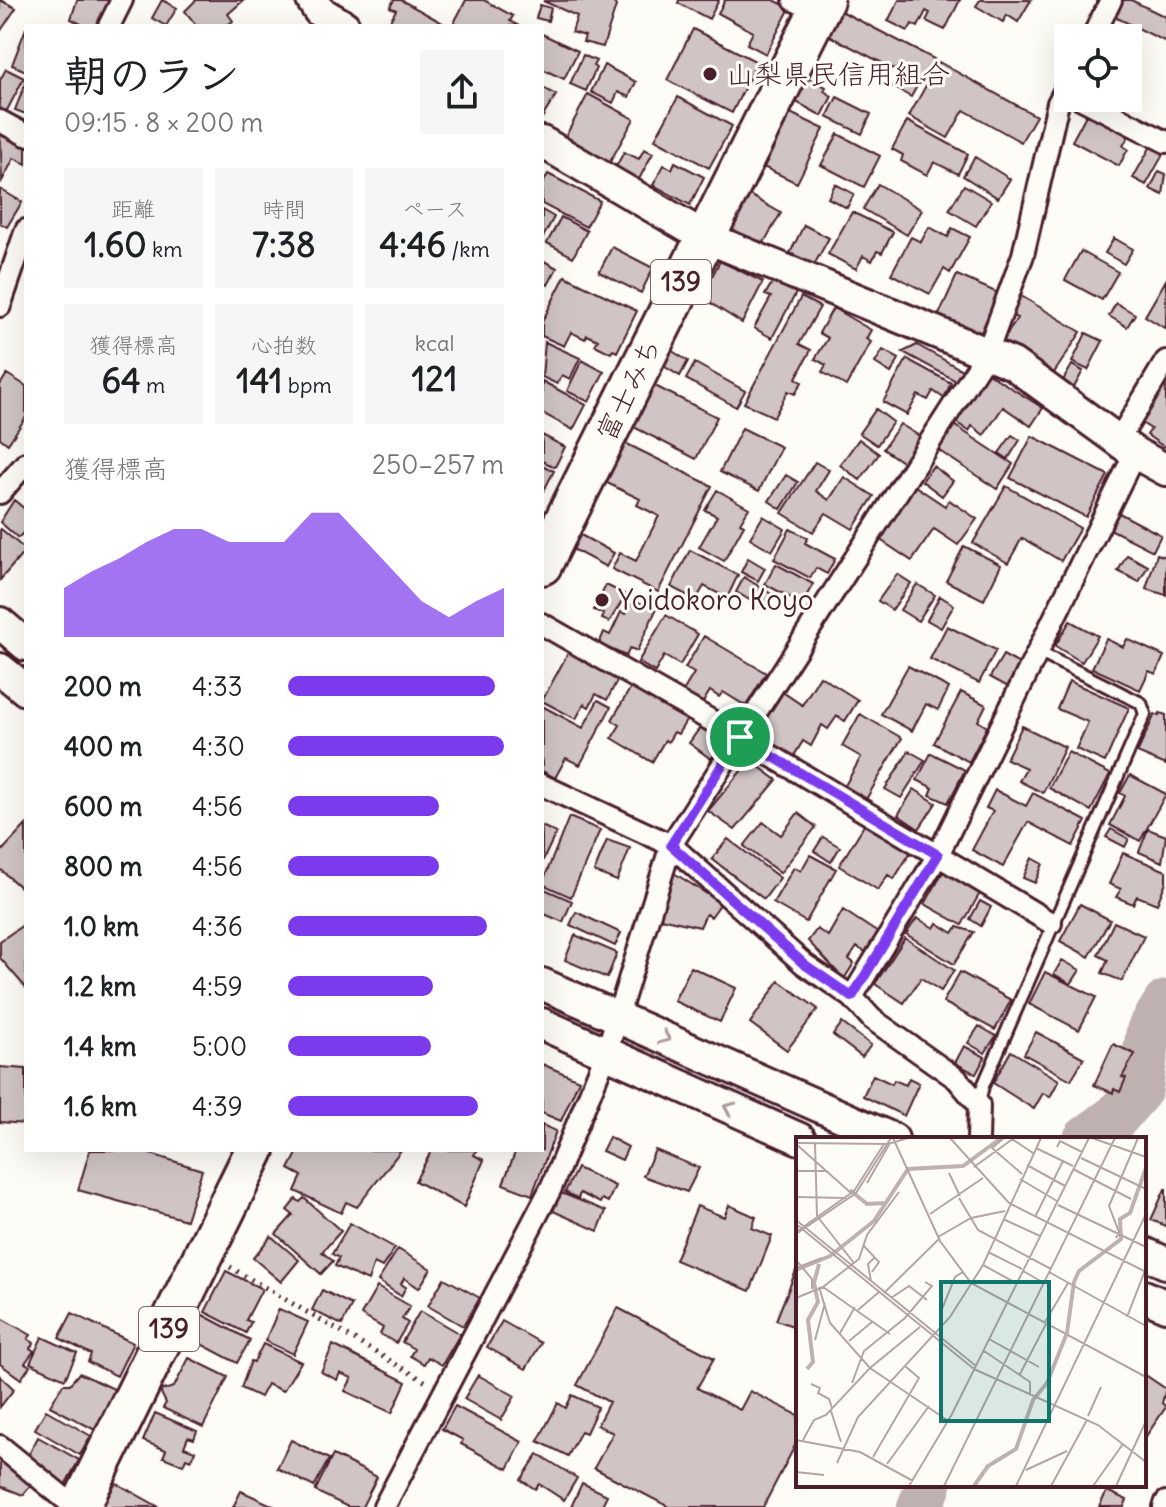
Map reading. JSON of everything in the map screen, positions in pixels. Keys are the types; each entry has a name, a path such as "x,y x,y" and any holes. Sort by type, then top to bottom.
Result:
{"highway":[{"name":"富士みち","path":"544,561 812,4"},
{"name":"139","path":"77,1507 254,1152"}],"street":[{"path":"110,24 122,0"},
{"path":"1097,24 1104,3"},
{"path":"384,1507 551,1188 619,1017 671,845 987,353 1023,255 1056,112"},
{"path":"1110,112 1166,142"},
{"path":"0,121 24,134"},
{"path":"544,143 703,236 1013,364 1126,447 1166,470"},
{"path":"0,306 24,236"},
{"path":"852,997 938,855 1038,652 1166,361"},
{"path":"0,493 24,465"},
{"path":"0,623 24,643"},
{"path":"544,625 740,737 1051,923"},
{"path":"0,669 24,688"},
{"path":"544,786 671,845 804,964 852,997 872,1019 957,1079 979,1105 978,1137"},
{"path":"544,985 889,1137"},
{"path":"544,1025 796,1137"},
{"path":"1146,1254 1166,1263"},
{"path":"1146,1297 1166,1306"},
{"path":"0,1446 77,1507"}],"lane":[{"path":"979,1105 983,1086 1051,923 1145,714 1141,703 1038,652"}],"path":[{"path":"205,1253 443,1392"}],"building":[{"path":"0,0 16,8 0,32"},
{"path":"77,0 111,0 102,24 81,24 71,19"},
{"path":"162,0 177,8 167,24 152,18"},
{"path":"196,0 244,0 228,14 233,21 229,24 195,24 185,11"},
{"path":"394,0 401,0 444,24 388,24 396,10 390,7"},
{"path":"466,0 484,0 513,16 510,21 515,24 456,24"},
{"path":"612,0 616,6 603,47 583,42 585,36 572,32 577,16 543,1"},
{"path":"679,0 719,0 709,19 678,3"},
{"path":"725,0 774,0 790,8 766,54 747,44 753,32 718,13"},
{"path":"899,0 960,0 945,30 926,21 930,13 926,11 918,27 912,24 908,31 888,21"},
{"path":"980,0 1031,0 1018,22 1007,15 1003,22 976,6"},
{"path":"1118,0 1131,0 1166,17 1166,42 1142,30 1142,24 1129,24 1111,15"},
{"path":"540,5 551,8 548,21 536,18"},
{"path":"837,9 934,59 921,83 824,33"},
{"path":"693,29 757,62 732,113 667,80"},
{"path":"24,33 24,70 12,65"},
{"path":"544,35 578,51 564,79 544,70"},
{"path":"583,55 596,61 586,91 570,84"},
{"path":"939,62 1036,116 1021,142 964,110 948,138 909,116"},
{"path":"604,65 636,82 629,97 618,92 613,103 591,92"},
{"path":"6,69 24,78 4,116 0,114 0,80"},
{"path":"804,76 826,87 824,91 832,96 822,116 791,99"},
{"path":"900,76 917,86 911,97 893,87"},
{"path":"24,87 24,113 15,110"},
{"path":"544,88 556,95 544,115"},
{"path":"588,94 634,119 606,169 561,145"},
{"path":"678,97 732,126 709,168 655,139"},
{"path":"837,97 871,114 862,134 827,117"},
{"path":"786,111 824,129 797,183 759,165"},
{"path":"1086,115 1130,134 1123,146 1128,149 1119,166 1072,141"},
{"path":"907,121 968,154 958,174 934,162 927,175 901,161 903,155 892,149"},
{"path":"0,129 24,142 24,163 14,158 2,181"},
{"path":"838,134 880,156 864,187 821,165"},
{"path":"1152,144 1165,151 1146,185 1133,178"},
{"path":"644,149 653,153 637,183 613,172 624,152 639,159"},
{"path":"975,157 1010,179 998,198 963,176"},
{"path":"675,162 704,177 690,205 653,185 664,165 672,169"},
{"path":"1159,171 1166,174 1163,195 1150,189"},
{"path":"548,174 600,201 586,227 544,205 544,181"},
{"path":"835,184 854,194 847,208 828,198"},
{"path":"878,184 922,210 907,235 863,209"},
{"path":"964,185 991,201 976,226 949,210"},
{"path":"0,189 22,202 7,227 0,223"},
{"path":"746,193 781,213 762,246 728,227"},
{"path":"544,211 554,217 544,235"},
{"path":"852,212 893,232 882,253 877,251 872,261 863,256 856,269 828,254"},
{"path":"561,217 587,231 573,257 547,243"},
{"path":"804,225 829,238 814,265 790,253"},
{"path":"929,227 948,237 952,228 970,237 950,273 944,269 930,294 891,274 911,237 921,242"},
{"path":"1114,238 1133,249 1124,264 1105,253"},
{"path":"612,247 653,268 641,293 599,272"},
{"path":"1081,251 1118,272 1102,300 1065,280"},
{"path":"544,261 557,268 548,285 544,283"},
{"path":"720,261 763,282 742,323 701,297"},
{"path":"957,275 998,293 979,337 937,319"},
{"path":"565,276 637,311 617,352 613,350 611,353 595,345 598,340 587,335 585,339 571,332 564,346 544,337 544,318"},
{"path":"1166,280 1166,329 1145,316"},
{"path":"773,281 796,293 772,338 754,328 771,297 765,295"},
{"path":"1018,294 1081,332 1054,373 1003,341 1017,318 1012,316"},
{"path":"801,297 820,307 799,344 811,350 796,378 802,382 795,394 788,391 774,417 744,403"},
{"path":"1116,303 1135,314 1127,327 1109,316"},
{"path":"833,308 871,330 866,339 871,342 846,386 822,372 826,365 815,359 828,338 819,333"},
{"path":"1086,333 1103,341 1088,370 1072,362"},
{"path":"545,342 580,358 570,379 562,375 557,384 544,378"},
{"path":"917,345 962,370 956,381 903,352"},
{"path":"666,347 688,361 680,376 657,362"},
{"path":"883,350 899,359 891,373 875,363"},
{"path":"907,359 951,383 944,398 933,391 928,400 918,395 907,415 883,402"},
{"path":"582,360 604,372 589,402 567,391"},
{"path":"695,363 745,391 736,407 686,379"},
{"path":"1072,365 1083,371 1072,391 1061,384"},
{"path":"986,372 1043,408 1031,426 1003,407 984,435 972,426 969,431 954,421"},
{"path":"7,374 24,385 24,420 8,444 0,438 0,385"},
{"path":"1166,381 1164,447 1147,435 1151,429 1140,422"},
{"path":"544,382 586,405 573,430 544,414"},
{"path":"649,383 717,417 696,459 628,424"},
{"path":"876,409 893,422 877,445 859,433"},
{"path":"900,424 921,437 904,463 883,449"},
{"path":"954,425 1013,464 997,489 938,450"},
{"path":"742,428 781,447 759,491 720,472"},
{"path":"1012,435 1020,440 1008,459 999,453"},
{"path":"544,436 565,447 555,467 544,462"},
{"path":"1032,436 1108,475 1086,517 1010,478"},
{"path":"859,439 879,454 860,480 840,465"},
{"path":"621,441 712,486 658,592 612,569 620,553 636,561 659,516 637,505 640,499 601,480"},
{"path":"815,462 829,470 816,491 829,500 844,477 874,496 853,529 826,513 813,532 782,513"},
{"path":"544,466 554,471 544,490"},
{"path":"933,466 953,481 942,496 922,481"},
{"path":"786,475 798,482 781,509 769,501"},
{"path":"915,486 945,506 949,500 977,519 958,545 934,529 912,561 879,539"},
{"path":"1006,486 1080,528 1061,561 1022,538 1008,563 973,543"},
{"path":"717,490 749,508 740,523 744,525 724,561 699,547 717,516 705,510"},
{"path":"14,500 24,508 24,534 18,538 0,522"},
{"path":"1119,513 1161,535 1153,551 1110,529"},
{"path":"763,516 785,529 772,551 750,538"},
{"path":"790,529 808,538 805,543 835,559 827,574 816,568 810,578 774,559"},
{"path":"0,530 24,548 24,552 0,580"},
{"path":"575,532 614,553 606,567 567,546"},
{"path":"964,546 1001,565 984,600 946,581"},
{"path":"690,550 738,575 727,598 704,586 696,600 671,587"},
{"path":"1157,554 1166,557 1166,595 1146,589"},
{"path":"1127,555 1148,566 1139,582 1118,571"},
{"path":"748,558 765,568 758,581 741,572"},
{"path":"776,564 813,584 802,604 765,584"},
{"path":"897,574 911,583 892,610 878,601"},
{"path":"744,577 773,595 765,609 736,592"},
{"path":"917,584 935,595 918,621 900,610"},
{"path":"606,585 626,595 609,622 602,619 604,614 594,610"},
{"path":"940,596 954,605 941,628 927,620"},
{"path":"633,600 656,610 637,651 630,648 626,656 599,644 604,632 610,635 621,612 626,614"},
{"path":"666,615 698,634 680,665 664,656 655,672 638,662"},
{"path":"1070,621 1098,636 1082,662 1055,646"},
{"path":"947,626 996,650 979,683 930,659"},
{"path":"704,636 766,673 746,706 723,692 719,697 710,691 702,704 682,693 694,673 685,668"},
{"path":"1106,639 1123,647 1127,639 1164,656 1156,674 1149,671 1140,690 1092,668"},
{"path":"569,651 619,677 607,700 596,694 589,707 584,704 576,719 544,702"},
{"path":"1003,655 1023,666 1010,688 990,677"},
{"path":"908,666 949,688 938,710 926,704 912,731 881,714"},
{"path":"820,676 858,700 845,721 837,716 828,729 822,725 811,746 803,741 792,759 753,734 781,691 802,705"},
{"path":"1069,681 1129,708 1105,762 1076,749 1088,722 1057,709"},
{"path":"631,687 642,693 644,690 689,716 678,734 674,732 668,742 665,740 652,762 612,738 620,725 612,720"},
{"path":"961,692 986,705 978,721 987,727 969,762 934,743"},
{"path":"598,700 611,707 580,765 566,758 555,778 544,772 544,707 583,728"},
{"path":"1160,713 1166,715 1166,765 1137,753 1155,714 1159,716"},
{"path":"860,714 902,738 865,801 843,789 861,757 842,746"},
{"path":"704,722 726,738 711,759 689,743"},
{"path":"1022,726 1065,747 1043,793 1019,781 1026,768 1006,759"},
{"path":"909,751 925,760 901,798 885,789"},
{"path":"1068,752 1110,774 1091,811 1049,788"},
{"path":"931,753 965,770 948,803 930,795 933,788 917,780"},
{"path":"750,760 777,780 735,830 708,811"},
{"path":"1130,775 1166,794 1140,841 1110,825 1125,796 1120,793"},
{"path":"914,789 936,803 919,829 898,815"},
{"path":"995,790 1026,806 1033,793 1086,821 1073,846 1028,822 1003,867 972,850 993,811 986,808"},
{"path":"798,813 816,827 780,873 744,846 763,822 781,835"},
{"path":"569,817 600,830 571,897 544,885"},
{"path":"866,822 912,850 894,879 888,875 878,890 839,866"},
{"path":"24,827 22,889 0,869 0,853"},
{"path":"544,827 556,833 544,858"},
{"path":"1111,829 1129,839 1125,847 1106,837"},
{"path":"1148,829 1166,836 1162,862 1139,852"},
{"path":"823,837 840,847 831,862 814,851"},
{"path":"728,839 780,878 764,899 712,859"},
{"path":"607,840 630,848 617,881 594,872"},
{"path":"1123,853 1166,871 1166,882 1157,904 1137,896 1133,904 1116,897 1121,889 1109,884"},
{"path":"810,855 836,869 806,922 773,903 794,867 801,871"},
{"path":"1032,858 1043,864 1035,883 1023,878"},
{"path":"943,872 980,893 962,925 925,904"},
{"path":"674,873 721,903 711,917 706,914 700,927 656,917"},
{"path":"544,889 572,901 563,922 544,914"},
{"path":"980,901 991,907 981,926 970,919"},
{"path":"1080,904 1110,920 1089,957 1060,941"},
{"path":"843,910 878,933 865,952 857,947 849,959 854,963 844,979 808,941 817,929 828,936"},
{"path":"576,912 621,933 615,946 570,925"},
{"path":"917,918 934,928 937,923 953,933 957,927 974,932 954,964 906,934"},
{"path":"1114,922 1144,936 1122,981 1102,973 1108,960 1098,955"},
{"path":"24,924 24,986 0,958 0,941"},
{"path":"575,935 617,953 607,978 565,960"},
{"path":"905,938 954,970 941,991 921,978 904,1003 875,984"},
{"path":"1062,960 1080,970 1071,984 1054,974"},
{"path":"691,967 736,988 720,1022 674,1001"},
{"path":"960,972 1011,1000 995,1030 943,1002"},
{"path":"1045,972 1096,997 1079,1030 1029,1004"},
{"path":"779,981 818,1009 787,1050 750,1023"},
{"path":"842,1023 871,1045 862,1057 833,1035"},
{"path":"979,1026 996,1036 985,1053 968,1043"},
{"path":"1036,1032 1084,1058 1071,1080 1024,1054"},
{"path":"1113,1044 1135,1054 1122,1077 1126,1078 1120,1092 1114,1089 1113,1093 1094,1085"},
{"path":"964,1046 985,1057 976,1074 955,1063"},
{"path":"1011,1051 1059,1080 1050,1097 1043,1093 1034,1109 993,1083"},
{"path":"544,1065 579,1080 561,1121 544,1114"},
{"path":"0,1067 24,1069 24,1124 0,1122"},
{"path":"873,1075 892,1084 894,1080 906,1085 909,1078 919,1083 904,1116 863,1096"},
{"path":"544,1126 556,1131 532,1195 503,1184 515,1152 544,1152"},
{"path":"609,1137 628,1147 622,1160 602,1151"},
{"path":"655,1150 699,1168 687,1192 643,1176"},
{"path":"89,1152 144,1152 202,1170 186,1220 78,1190"},
{"path":"298,1152 399,1152 357,1207 346,1202 341,1213 295,1191 302,1176 289,1169"},
{"path":"431,1152 476,1152 474,1155 484,1160 464,1207 415,1181"},
{"path":"577,1168 615,1186 608,1202 602,1199 600,1203 580,1193 578,1199 565,1192"},
{"path":"1166,1189 1166,1226 1151,1220"},
{"path":"561,1193 606,1211 598,1231 553,1211"},
{"path":"304,1198 341,1231 322,1252 333,1261 321,1274 276,1234 293,1215 287,1210 296,1199 300,1202"},
{"path":"729,1205 756,1217 752,1228 772,1236 750,1291 675,1260 697,1206 724,1217"},
{"path":"350,1223 395,1248 382,1267 374,1263 368,1281 335,1266 339,1258 332,1254"},
{"path":"271,1236 299,1260 281,1282 253,1258"},
{"path":"398,1249 431,1269 419,1288 404,1278 401,1284 406,1287 401,1296 378,1281"},
{"path":"226,1271 262,1289 246,1320 251,1322 246,1333 205,1312"},
{"path":"796,1271 796,1327 776,1320"},
{"path":"444,1278 480,1298 463,1326 428,1306"},
{"path":"377,1287 410,1306 402,1319 408,1323 396,1343 380,1334 383,1328 361,1315"},
{"path":"322,1290 352,1305 342,1325 312,1310"},
{"path":"618,1308 714,1358 697,1388 740,1410 750,1391 796,1414 796,1444 763,1507 669,1507 594,1468 613,1433 597,1425 609,1402 577,1385"},
{"path":"279,1309 308,1322 293,1354 265,1341"},
{"path":"420,1311 460,1334 442,1365 428,1357 424,1364 410,1356 414,1349 402,1342"},
{"path":"72,1313 133,1343 117,1376 88,1362 91,1354 59,1338"},
{"path":"201,1314 250,1340 237,1363 188,1337"},
{"path":"3,1319 31,1335 28,1339 34,1343 30,1348 34,1351 25,1363 30,1366 21,1379 0,1364 0,1324"},
{"path":"502,1321 541,1343 526,1369 487,1347"},
{"path":"42,1337 77,1353 65,1379 30,1363"},
{"path":"263,1344 301,1362 283,1391 267,1384 260,1397 241,1388 251,1361 254,1362"},
{"path":"333,1345 406,1382 392,1413 345,1391 352,1378 340,1373 337,1380 321,1372"},
{"path":"189,1358 228,1377 203,1427 163,1408 166,1403 160,1391 174,1387"},
{"path":"79,1373 114,1389 97,1431 50,1406 63,1384 70,1384"},
{"path":"478,1375 515,1396 501,1420 464,1399"},
{"path":"1146,1375 1166,1389 1162,1403 1166,1407 1146,1436"},
{"path":"0,1376 14,1389 0,1407"},
{"path":"572,1395 598,1407 586,1433 581,1431 568,1456 538,1441 558,1403 566,1408"},
{"path":"455,1406 522,1442 508,1469 461,1444 463,1440 442,1429"},
{"path":"46,1410 91,1436 80,1455 35,1429"},
{"path":"155,1413 197,1431 194,1439 188,1437 184,1447 195,1451 191,1460 186,1458 183,1465 163,1457 166,1450 143,1441"},
{"path":"38,1437 79,1460 65,1485 28,1456"},
{"path":"291,1440 329,1459 314,1487 277,1468"},
{"path":"538,1454 577,1478 564,1500 539,1484 535,1489 521,1480"},
{"path":"333,1455 377,1477 362,1507 348,1507 315,1491"},
{"path":"4,1459 33,1483 23,1495 0,1486 0,1464"},
{"path":"116,1483 159,1507 102,1507"},
{"path":"582,1483 607,1495 601,1507 571,1507"},
{"path":"241,1491 276,1507 233,1507"},
{"path":"1107,1491 1127,1500 1124,1507 1099,1507"}],"waterway":[{"path":"1089,1137 1117,1116 1140,1089 1149,1031 1166,1003"},
{"path":"920,1507 928,1487"}],"place":[{"name":"山梨県民信用組合","path":"710,74"},
{"name":"Yoidokoro Koyo","path":"602,600"}],"route":[{"path":"740,737 938,855 852,997 804,964 705,872 671,845 740,737"}]}
